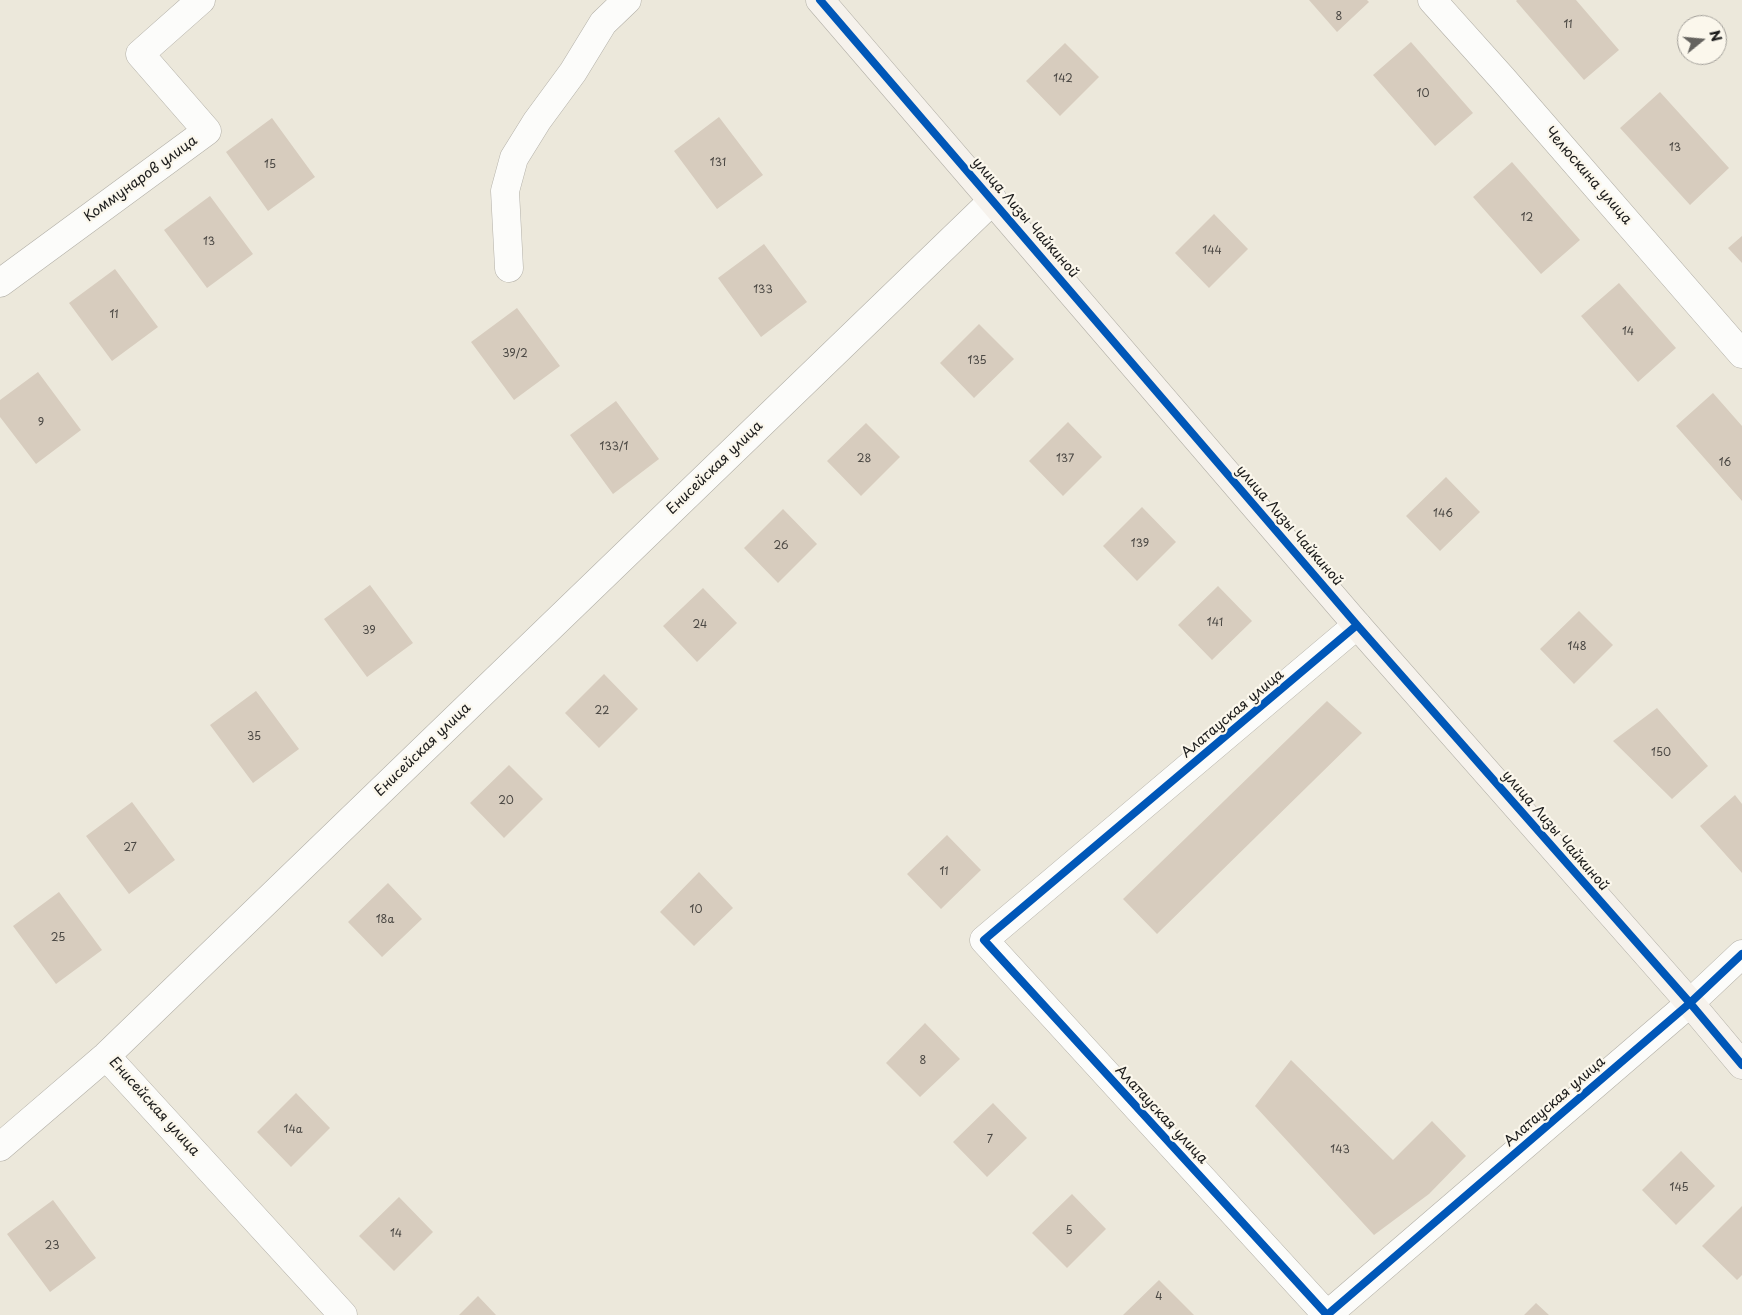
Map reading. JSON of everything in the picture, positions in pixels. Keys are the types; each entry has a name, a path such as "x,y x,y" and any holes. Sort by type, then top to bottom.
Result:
{"street":[{"name":"Коммунаров улица","path":"0,283 207,131 140,54 201,0"},
{"path":"509,268 505,191 514,158 537,120 573,72 603,23 627,0"},
{"name":"улица Лизы Чайкиной","path":"820,0 1357,625 1690,1003 1742,1065"},
{"name":"Челюскина улица","path":"1432,0 1742,354"},
{"name":"Енисейская улица","path":"343,1315 106,1056 993,200"},
{"name":"Алатауская улица","path":"1357,625 984,940 1327,1315 1690,1003"},
{"path":"1690,1003 1742,954"},
{"path":"0,1147 106,1056"}],"building":[{"path":"1309,0 1367,0 1369,2 1337,32"},
{"path":"1517,0 1576,0 1619,50 1584,80"},
{"path":"1411,42 1473,113 1435,146 1373,75"},
{"path":"1065,43 1099,77 1060,116 1026,81"},
{"path":"1660,92 1729,168 1690,205 1620,128"},
{"path":"719,117 763,175 717,209 674,151"},
{"path":"272,118 315,177 268,211 226,152"},
{"path":"1512,162 1580,240 1541,274 1473,197"},
{"path":"210,196 253,254 207,288 164,230"},
{"path":"1214,214 1248,249 1209,288 1175,253"},
{"path":"1742,236 1742,263 1728,248"},
{"path":"764,244 807,302 761,337 718,278"},
{"path":"115,269 158,327 112,361 69,303"},
{"path":"1619,283 1676,348 1638,382 1581,316"},
{"path":"517,308 560,366 514,400 471,342"},
{"path":"979,324 1014,359 974,398 940,363"},
{"path":"38,372 81,430 36,464 0,417 0,400"},
{"path":"1713,393 1742,426 1742,501 1676,426"},
{"path":"616,401 659,459 613,494 570,435"},
{"path":"1068,422 1102,457 1063,496 1029,461"},
{"path":"866,423 900,457 861,496 827,461"},
{"path":"1446,477 1480,512 1440,551 1406,516"},
{"path":"1142,507 1176,542 1137,581 1103,546"},
{"path":"783,509 817,544 778,583 744,548"},
{"path":"370,585 413,643 367,677 324,619"},
{"path":"1218,586 1252,621 1212,660 1178,625"},
{"path":"703,588 737,623 697,662 663,626"},
{"path":"1579,611 1613,645 1574,684 1540,649"},
{"path":"604,674 638,709 599,748 565,713"},
{"path":"256,691 299,749 253,783 210,725"},
{"path":"1327,701 1362,733 1157,934 1123,899"},
{"path":"1657,708 1708,766 1672,799 1613,741"},
{"path":"509,765 543,799 504,838 470,803"},
{"path":"1735,795 1742,804 1742,873 1700,826"},
{"path":"132,802 175,860 129,894 86,836"},
{"path":"947,835 981,870 941,909 907,874"},
{"path":"699,872 733,908 694,946 660,912"},
{"path":"388,883 422,919 382,957 348,922"},
{"path":"59,892 102,950 56,984 13,926"},
{"path":"925,1023 960,1059 920,1097 886,1063"},
{"path":"1291,1060 1393,1160 1432,1121 1466,1156 1429,1194 1374,1235 1255,1106"},
{"path":"296,1093 330,1128 291,1167 257,1132"},
{"path":"993,1103 1027,1138 987,1177 953,1142"},
{"path":"1681,1151 1715,1186 1676,1225 1642,1190"},
{"path":"1072,1194 1106,1229 1067,1268 1032,1233"},
{"path":"399,1197 433,1232 394,1271 359,1236"},
{"path":"53,1200 96,1258 50,1292 7,1234"},
{"path":"1742,1206 1742,1275 1737,1280 1702,1246"},
{"path":"1159,1280 1194,1315 1123,1315"},
{"path":"478,1296 496,1315 459,1315"},
{"path":"1536,1303 1549,1315 1524,1315"}],"cycle path":[{"path":"820,0 1357,625 1690,1003 1742,1065"},
{"path":"1357,625 984,940 1327,1315 1690,1003 1742,954"}]}
